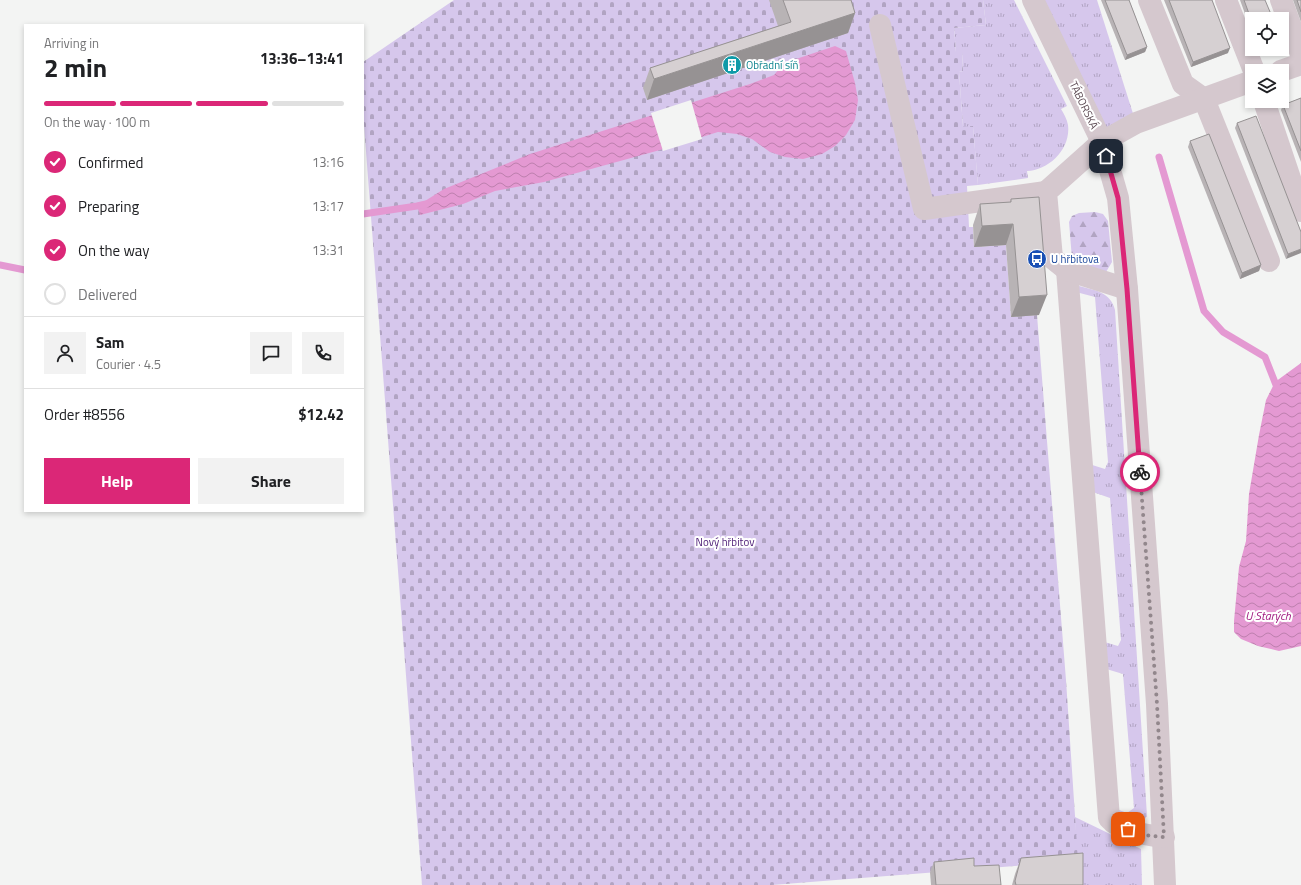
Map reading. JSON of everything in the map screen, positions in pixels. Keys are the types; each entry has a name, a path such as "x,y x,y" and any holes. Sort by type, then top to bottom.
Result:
{"street":[{"name":"TÁBORSKÁ","path":"1033,0 1102,142 1118,198 1127,289 1157,704 1165,885"},
{"path":"1148,0 1183,84 1204,99 1269,261"},
{"path":"1226,0 1251,64"},
{"path":"1281,0 1301,54"},
{"path":"880,26 924,209 1046,192 1102,142 1136,123 1245,84"},
{"path":"1289,68 1301,64"},
{"path":"1266,108 1301,211"},
{"path":"1046,192 1052,258 1067,270 1127,289"},
{"path":"1067,270 1109,818 1114,823 1142,835 1164,837"}],"green space":[{"name":"Nový hřbitov","path":"454,0 983,0 986,25 954,28 956,52 962,52 963,71 959,72 963,127 973,126 978,185 967,186 969,227 973,227 974,247 1006,245 1011,317 1037,315 1066,680 1078,861 772,885 422,885 364,125 364,61"},
{"path":"983,0 1014,0 1067,106 1061,109 1068,123 1068,134 1066,142 1057,157 1043,167 1027,171 1028,178 978,185 973,127 963,127 959,72 963,71 962,52 956,52 954,28 986,25"},
{"path":"1033,0 1097,0 1136,123 1102,142"},
{"path":"1095,212 1103,214 1108,221 1112,262 1106,272 1076,265 1072,259 1069,222 1072,216 1079,213"},
{"path":"1079,286 1096,291 1106,296 1110,299 1115,310 1147,816 1140,826 1132,828 1114,808 1127,813 1134,808 1123,674 1103,668 1101,641 1118,646 1121,640 1110,498 1090,491 1089,464 1105,469 1108,462 1095,297 1076,292"},
{"path":"1075,817 1141,849 1142,885 1077,885"}],"water":[{"path":"835,46 846,51 858,100 855,120 846,135 835,146 822,154 803,159 785,157 770,152 752,139 737,134 718,132 660,150 544,182 495,191 463,204 420,215 417,206 444,189 530,154 750,84 774,75 784,63"},
{"name":"U Starých","path":"1301,363 1301,646 1279,651 1258,646 1241,639 1234,632 1234,621 1239,567 1246,541 1249,494 1266,400 1275,382"}],"pier":[{"path":"691,100 702,139 663,151 651,113"}],"building":[{"path":"783,0 851,0 855,13 654,79 650,68 791,22"},
{"path":"1105,0 1129,0 1147,47 1127,55"},
{"path":"1169,0 1212,0 1230,48 1193,62"},
{"path":"1244,0 1265,0 1270,12 1248,12"},
{"path":"1297,0 1301,0 1301,12"},
{"path":"1301,98 1301,151 1284,108 1289,108 1289,103"},
{"path":"1256,116 1301,232 1301,249 1288,254 1237,123"},
{"path":"1209,134 1261,265 1242,273 1190,141"},
{"path":"1039,197 1047,295 1019,297 1013,224 982,226 980,204 1011,202 1011,199"},
{"path":"1083,853 1083,885 1016,885 1015,881 1021,858"},
{"path":"974,858 974,866 999,865 1001,885 936,885 934,862"}],"waterway":[{"path":"1159,157 1204,311 1223,332 1265,357 1278,390"},
{"path":"364,214 426,204"},
{"path":"0,265 24,270"}],"way so far":[{"path":"1128,829 1142,835 1164,837 1157,704 1140,472"}],"place":[{"name":"Obřadní síň","path":"732,65"},
{"name":"U hřbitova","path":"1037,259"}],"route":[{"path":"1106,156 1118,198 1127,289 1140,472"}]}
